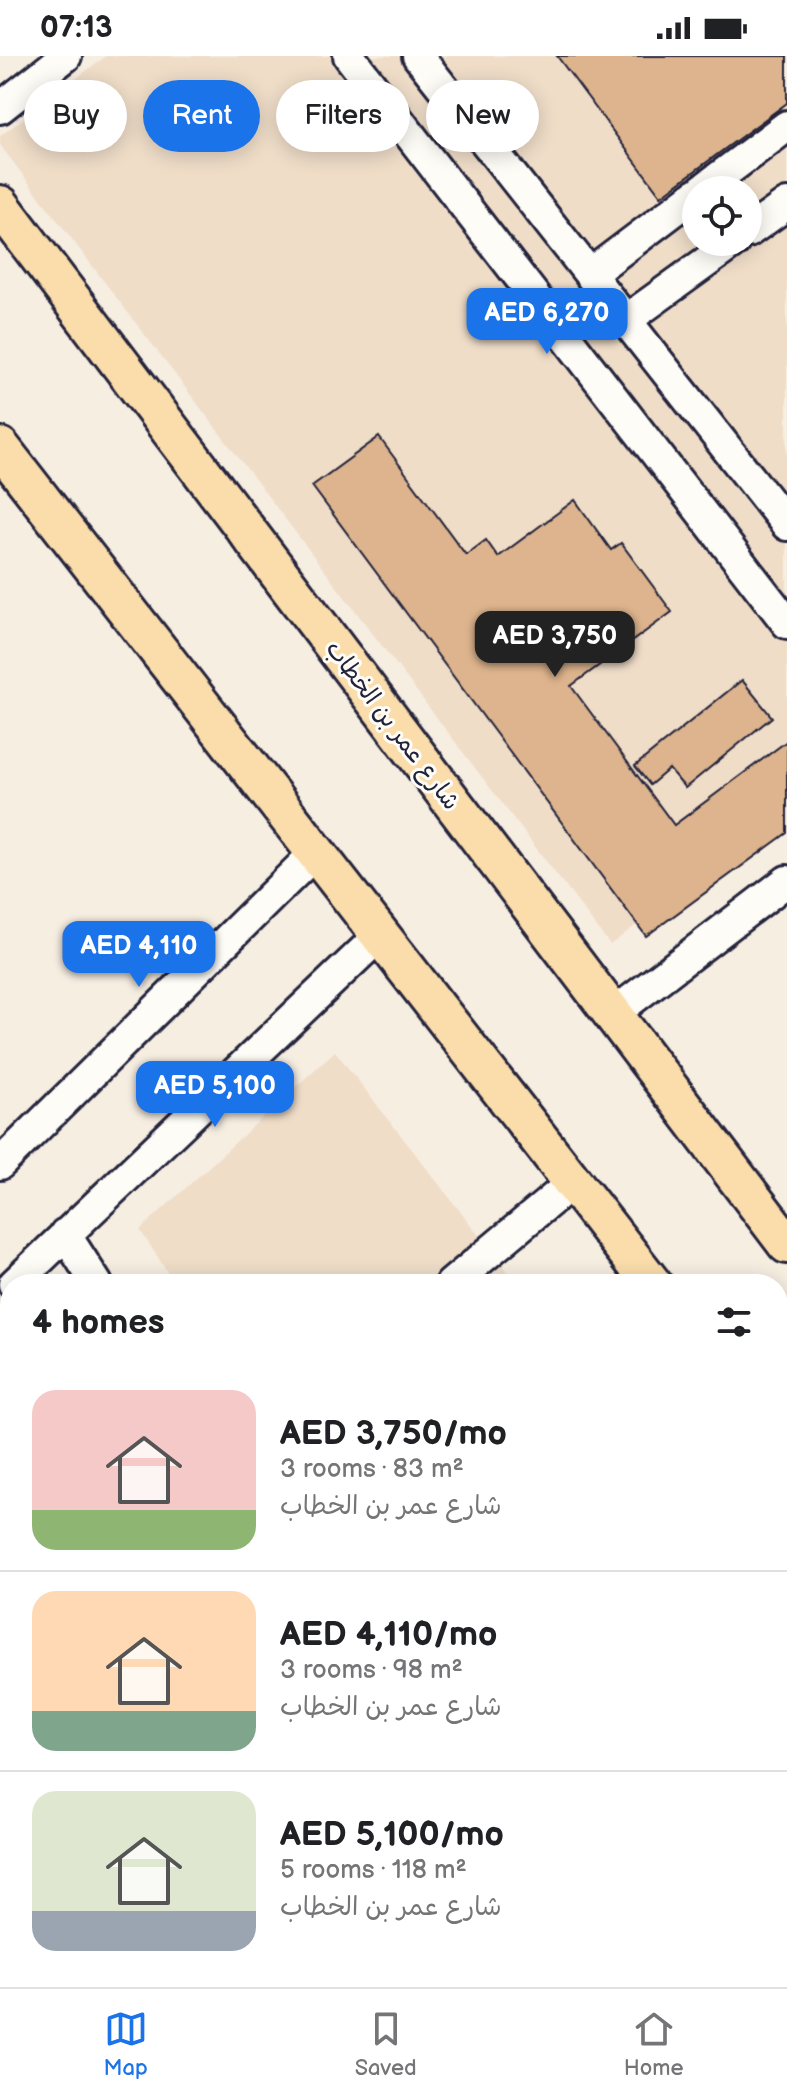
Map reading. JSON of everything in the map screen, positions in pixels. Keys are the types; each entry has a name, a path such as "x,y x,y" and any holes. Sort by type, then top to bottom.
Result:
{"main road":[{"name":"شارع عمر بن الخطاب","path":"0,205 787,1244"},
{"path":"0,447 644,1274"}],"street":[{"path":"0,108 66,56"},
{"path":"349,56 787,623"},
{"path":"418,56 787,525"},
{"path":"721,176 787,126"},
{"path":"762,222 787,204"},
{"path":"590,274 682,205"},
{"path":"626,320 715,256"},
{"path":"0,1164 316,852"},
{"path":"613,1014 787,881"},
{"path":"31,1274 65,1234 380,935"},
{"path":"463,1274 573,1182"},
{"path":"65,1234 91,1274"}],"shaded area":[{"path":"106,56 787,56 787,812 610,945 0,145 0,136 24,118 24,152 127,152 127,80 74,80"},
{"path":"335,1051 509,1274 169,1274 140,1230"}],"building":[{"path":"557,56 787,56 787,103 688,176 682,176 682,180 661,196"},
{"path":"379,437 466,555 486,540 498,557 575,500 611,550 621,543 672,612 571,686 674,825 787,741 787,833 646,936 312,486"},
{"path":"742,680 772,717 685,788 669,769 650,785 635,766"}]}
